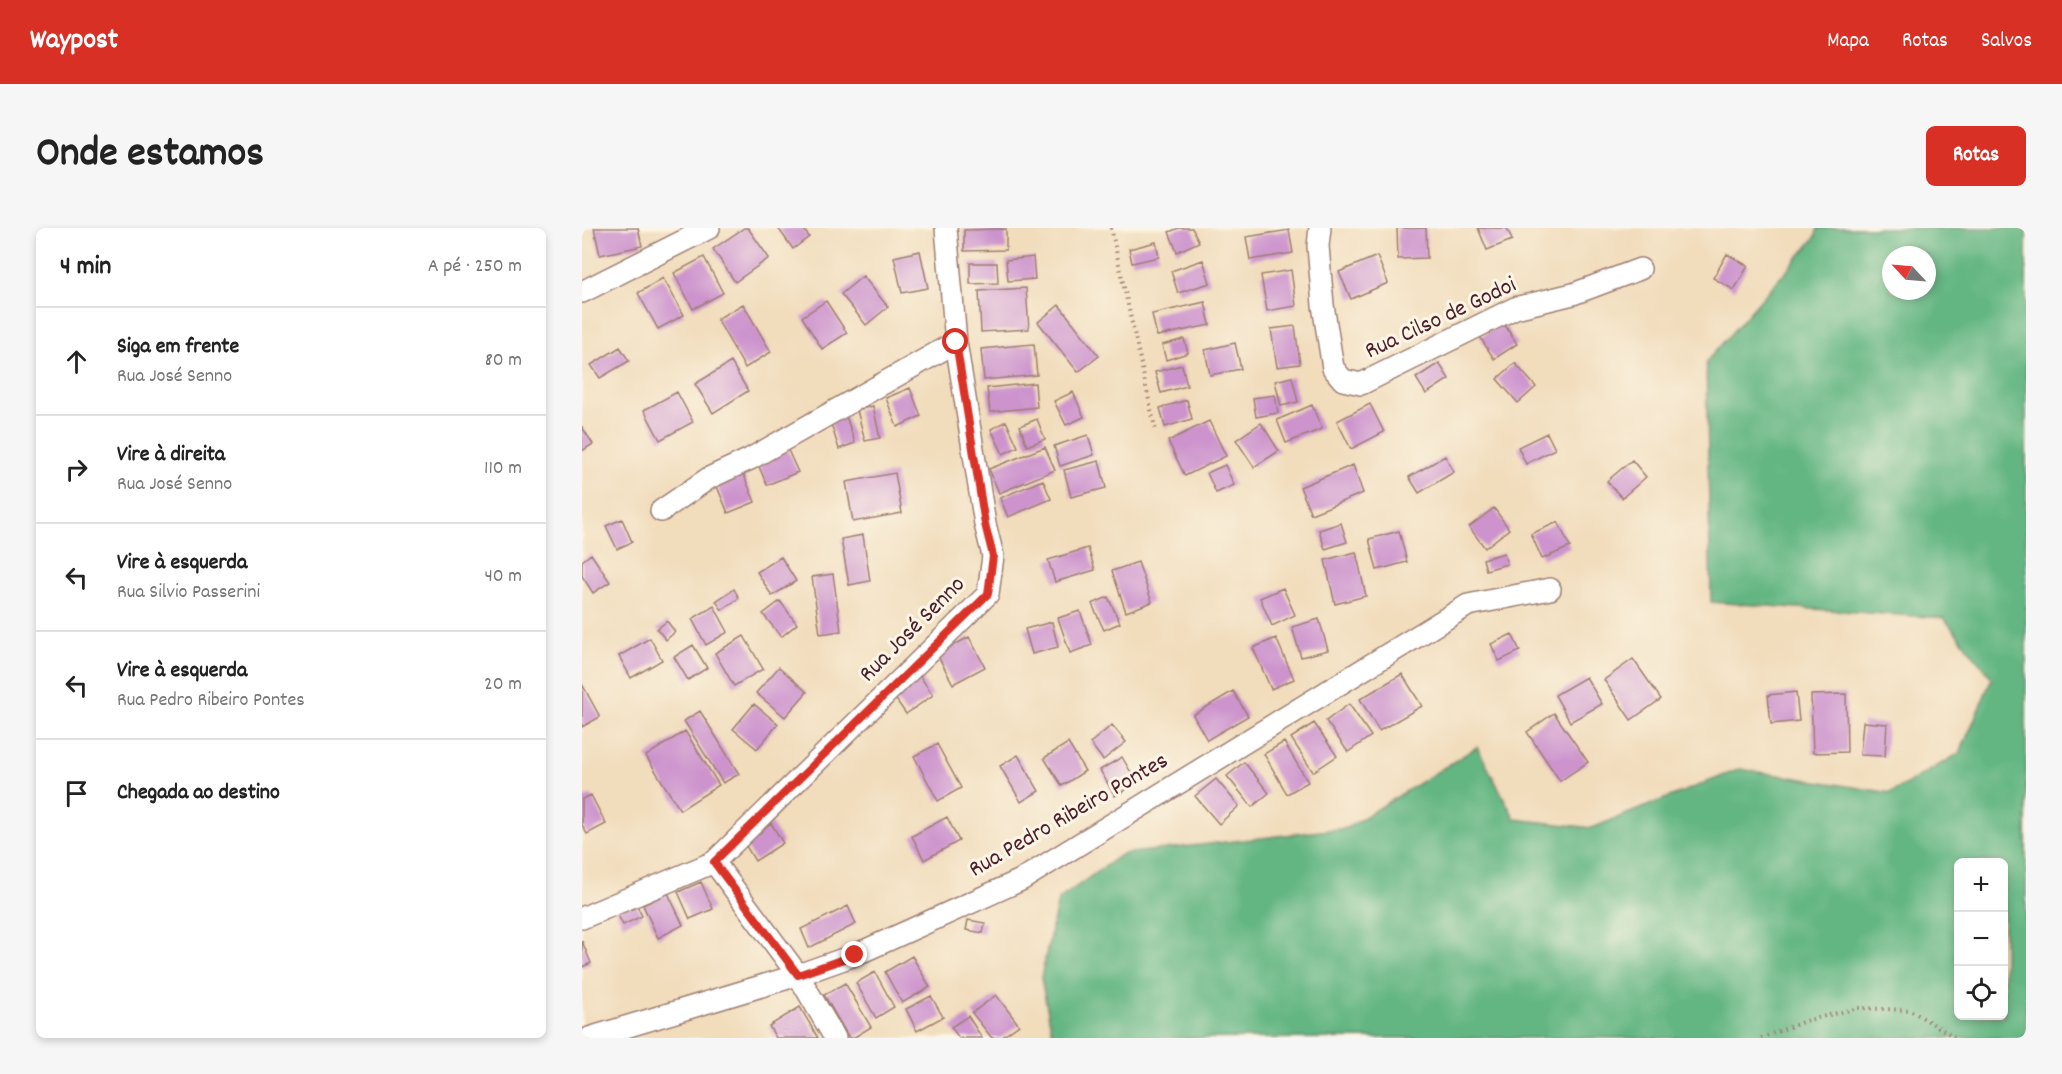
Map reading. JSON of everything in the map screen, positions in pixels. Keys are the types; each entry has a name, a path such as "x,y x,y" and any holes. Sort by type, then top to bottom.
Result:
{"street":[{"path":"582,292 709,228"},
{"name":"Rua José Senno","path":"582,918 714,862 988,594 993,556 985,524 956,342 946,228"},
{"name":"Rua Cilso de Godoi","path":"1320,228 1318,246 1323,305 1333,368 1343,380 1361,384 1515,308 1573,294 1640,269"},
{"path":"661,511 709,478 750,459 956,342"},
{"name":"Rua Pedro Ribeiro Pontes","path":"589,1038 798,975 855,955 1021,880 1468,605 1550,589"},
{"path":"714,862 798,975 835,1038"}],"path":[{"path":"1111,228 1156,432"},
{"path":"1761,1038 1805,1021 1858,1008 1910,1011 1956,1038"}],"green space":[{"path":"1818,228 2026,228 2026,1038 1053,1038 1041,978 1058,900 1122,854 1347,828 1477,747 1515,819 1592,828 1740,769 1891,793 1960,753 1992,678 1944,618 1711,602 1706,362 1815,238"}],"building":[{"path":"594,228 638,228 642,246 600,255"},
{"path":"744,228 748,228 769,258 735,282 713,249"},
{"path":"778,228 803,228 809,237 793,249"},
{"path":"1179,228 1192,228 1199,242 1177,252 1169,232"},
{"path":"1397,228 1426,228 1427,258 1398,259"},
{"path":"1478,228 1507,228 1512,240 1487,250"},
{"path":"1006,229 1006,250 964,251 964,230"},
{"path":"1289,230 1293,253 1250,260 1246,237"},
{"path":"1156,242 1159,257 1132,263 1129,249"},
{"path":"920,251 928,288 902,293 894,257"},
{"path":"1727,254 1748,266 1734,290 1713,278"},
{"path":"1377,256 1388,283 1351,299 1339,272"},
{"path":"704,257 723,293 693,309 674,273"},
{"path":"1033,257 1035,279 1008,281 1006,260"},
{"path":"1203,260 1210,283 1178,293 1171,271"},
{"path":"970,263 997,263 998,283 970,284"},
{"path":"1291,270 1296,306 1267,311 1261,275"},
{"path":"863,276 888,307 866,325 841,294"},
{"path":"663,278 684,315 658,329 638,293"},
{"path":"1026,288 1029,329 981,332 979,291"},
{"path":"826,301 847,333 822,349 802,317"},
{"path":"1205,302 1210,325 1157,336 1152,314"},
{"path":"743,304 771,352 745,368 717,319"},
{"path":"1059,305 1099,356 1078,372 1038,322"},
{"path":"1503,322 1517,344 1494,359 1480,337"},
{"path":"1295,326 1300,364 1277,367 1271,329"},
{"path":"1184,339 1188,353 1166,360 1162,345"},
{"path":"1235,343 1241,369 1210,375 1205,350"},
{"path":"1034,344 1037,375 984,380 981,349"},
{"path":"620,347 629,361 600,378 591,365"},
{"path":"731,362 748,391 713,413 695,384"},
{"path":"1439,363 1449,379 1426,394 1416,378"},
{"path":"1515,363 1536,387 1518,403 1497,379"},
{"path":"1182,365 1187,386 1161,393 1155,372"},
{"path":"1292,377 1298,402 1281,406 1275,381"},
{"path":"1035,383 1037,407 990,412 987,388"},
{"path":"910,388 921,416 897,427 886,398"},
{"path":"677,392 693,422 660,440 644,410"},
{"path":"1073,392 1084,417 1066,425 1054,401"},
{"path":"1275,395 1278,413 1256,417 1253,398"},
{"path":"1187,400 1192,419 1165,427 1160,408"},
{"path":"1370,404 1384,432 1351,449 1337,421"},
{"path":"1312,405 1322,429 1286,443 1277,420"},
{"path":"873,406 880,438 865,441 857,410"},
{"path":"846,416 855,443 839,449 830,421"},
{"path":"1037,419 1045,439 1027,446 1020,426"},
{"path":"1006,421 1018,447 1003,454 991,429"},
{"path":"1209,421 1226,456 1185,476 1168,441"},
{"path":"1261,423 1279,451 1254,467 1236,440"},
{"path":"582,427 593,444 582,451"},
{"path":"1547,433 1555,449 1526,464 1518,447"},
{"path":"1088,435 1094,455 1060,466 1054,446"},
{"path":"1045,447 1055,470 999,493 989,469"},
{"path":"787,448 798,472 767,485 757,462"},
{"path":"1445,456 1454,472 1419,493 1409,477"},
{"path":"1632,460 1646,477 1622,498 1607,481"},
{"path":"1099,461 1106,488 1071,497 1064,470"},
{"path":"1225,465 1234,485 1216,493 1207,473"},
{"path":"1353,465 1363,493 1311,514 1300,487"},
{"path":"740,466 755,502 728,513 713,477"},
{"path":"895,473 902,513 853,522 846,482"},
{"path":"1043,480 1051,499 1008,517 1000,498"},
{"path":"1494,508 1509,529 1485,548 1469,527"},
{"path":"622,519 632,542 617,549 606,526"},
{"path":"1558,522 1570,547 1542,559 1531,534"},
{"path":"1341,523 1347,542 1325,549 1319,530"},
{"path":"1399,531 1407,562 1377,570 1369,539"},
{"path":"863,535 870,581 849,585 841,539"},
{"path":"1088,548 1095,570 1055,582 1048,560"},
{"path":"1356,552 1366,596 1335,604 1325,560"},
{"path":"1504,553 1507,564 1486,570 1483,559"},
{"path":"591,554 610,582 593,593 582,576 582,561"},
{"path":"781,557 796,581 772,596 757,572"},
{"path":"1138,562 1152,602 1126,612 1112,571"},
{"path":"833,574 841,631 820,634 812,577"},
{"path":"1283,588 1295,615 1272,626 1260,598"},
{"path":"734,589 739,598 722,610 716,601"},
{"path":"1108,597 1120,623 1104,630 1092,604"},
{"path":"780,601 797,624 781,637 763,614"},
{"path":"714,606 728,632 706,645 692,619"},
{"path":"1080,611 1092,645 1070,653 1058,618"},
{"path":"1319,619 1328,650 1301,657 1292,627"},
{"path":"667,621 675,632 666,640 657,629"},
{"path":"1052,622 1058,647 1032,654 1025,629"},
{"path":"1512,634 1520,651 1499,661 1491,644"},
{"path":"744,636 763,669 734,686 715,653"},
{"path":"969,637 985,667 953,684 937,654"},
{"path":"650,638 662,660 631,678 619,656"},
{"path":"1276,638 1294,679 1271,689 1253,648"},
{"path":"693,645 707,668 688,680 674,657"},
{"path":"1633,659 1661,699 1631,720 1604,680"},
{"path":"779,667 807,692 785,717 756,693"},
{"path":"917,672 933,695 906,714 890,691"},
{"path":"1402,674 1422,706 1379,731 1360,699"},
{"path":"1586,677 1602,704 1570,722 1555,695"},
{"path":"582,684 600,717 582,727"},
{"path":"1233,691 1248,716 1207,740 1193,715"},
{"path":"1796,692 1799,721 1771,724 1768,695"},
{"path":"1846,694 1847,752 1813,753 1811,695"},
{"path":"754,704 778,724 757,749 733,729"},
{"path":"1349,704 1371,736 1348,752 1326,721"},
{"path":"700,711 739,774 723,783 684,721"},
{"path":"1554,713 1588,762 1560,781 1527,732"},
{"path":"1863,722 1887,724 1885,756 1860,755"},
{"path":"1314,723 1337,756 1313,772 1291,738"},
{"path":"1112,725 1126,742 1103,760 1090,743"},
{"path":"685,731 719,785 680,810 646,756"},
{"path":"1284,742 1308,782 1287,794 1264,754"},
{"path":"1068,743 1085,771 1062,786 1044,758"},
{"path":"937,744 961,788 938,801 914,756"},
{"path":"1018,755 1039,791 1021,802 1000,766"},
{"path":"1122,757 1137,783 1115,796 1100,770"},
{"path":"1244,762 1269,793 1252,807 1227,776"},
{"path":"1216,779 1239,806 1219,824 1195,796"},
{"path":"591,795 606,824 587,834 582,825 582,799"},
{"path":"947,817 959,841 924,860 912,836"},
{"path":"771,823 783,843 755,861 743,841"},
{"path":"701,882 713,909 690,919 678,892"},
{"path":"668,893 683,925 658,938 643,905"},
{"path":"635,902 642,916 623,925 616,911"},
{"path":"848,906 856,924 809,948 801,929"},
{"path":"968,920 985,923 983,933 966,930"},
{"path":"582,941 591,963 582,967"},
{"path":"912,956 930,987 902,1003 885,972"},
{"path":"875,972 894,1007 876,1018 856,983"},
{"path":"845,983 871,1027 853,1038 849,1038 824,995"},
{"path":"996,995 1019,1025 1001,1038 992,1038 972,1013"},
{"path":"931,996 943,1017 917,1031 906,1009"},
{"path":"800,1007 818,1038 776,1038 769,1026"},
{"path":"968,1016 982,1038 959,1038 951,1027"}],"route":[{"path":"855,955 798,975 714,862 988,594 993,556 985,524 956,342"}]}
